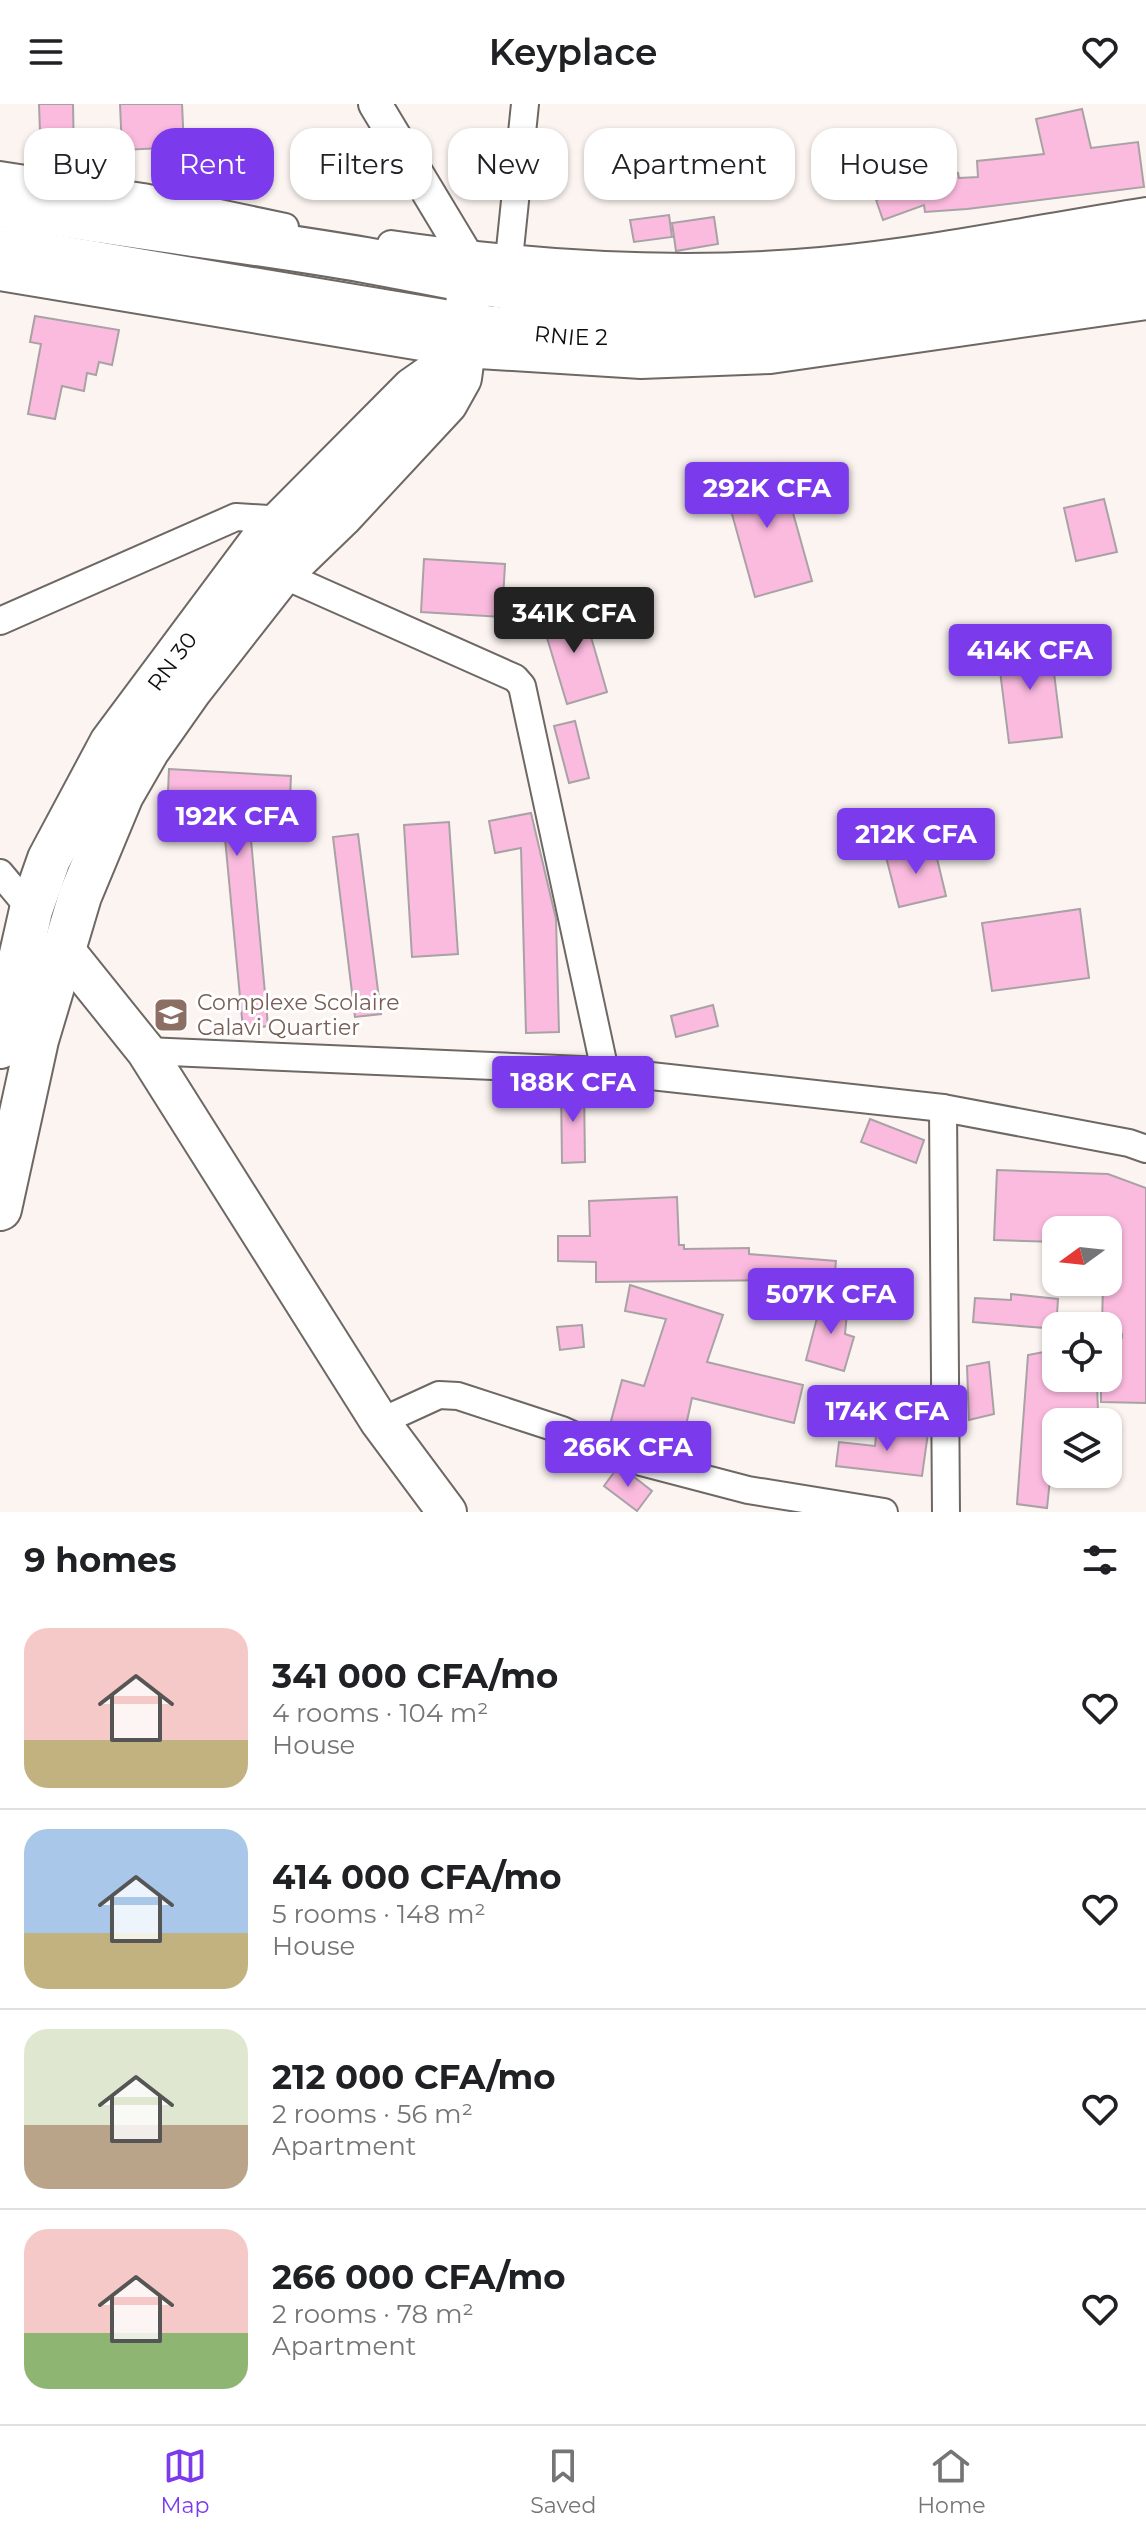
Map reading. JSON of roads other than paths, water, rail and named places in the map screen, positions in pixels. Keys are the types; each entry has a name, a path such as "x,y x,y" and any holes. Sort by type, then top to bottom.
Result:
{"highway":[{"name":"RNIE 2","path":"0,204 364,260 467,268 595,296 785,294 900,281 1146,241"},
{"name":"RNIE 2","path":"0,248 465,340 730,337 901,320 1146,279"}],"main road":[{"path":"465,340 467,268"},
{"name":"RN 30","path":"0,1047 31,910 49,859 111,743 260,543 465,340"},
{"name":"RN 30","path":"0,1209 37,1040 80,896 122,795 191,689 281,574 341,516 446,403 460,378 465,340"},
{"path":"64,949 146,1051 380,1422 447,1512"}],"street":[{"path":"375,104 467,268"},
{"path":"509,259 525,104"},
{"path":"0,175 143,197 467,268 509,259 652,268 802,262 876,254 1146,211"},
{"path":"0,277 641,365 715,364 822,354 1146,306"},
{"path":"0,621 236,517 283,520"},
{"path":"281,574 515,678 522,686 605,1071"},
{"path":"0,873 64,949"},
{"path":"146,1051 605,1071 943,1108 1129,1143 1146,1149"},
{"path":"943,1108 946,1512"},
{"path":"380,1422 439,1395 458,1396 562,1430 622,1457 748,1490 884,1512"}],"place":[{"name":"Complexe Scolaire Calavi Quartier","path":"171,1015"}]}
